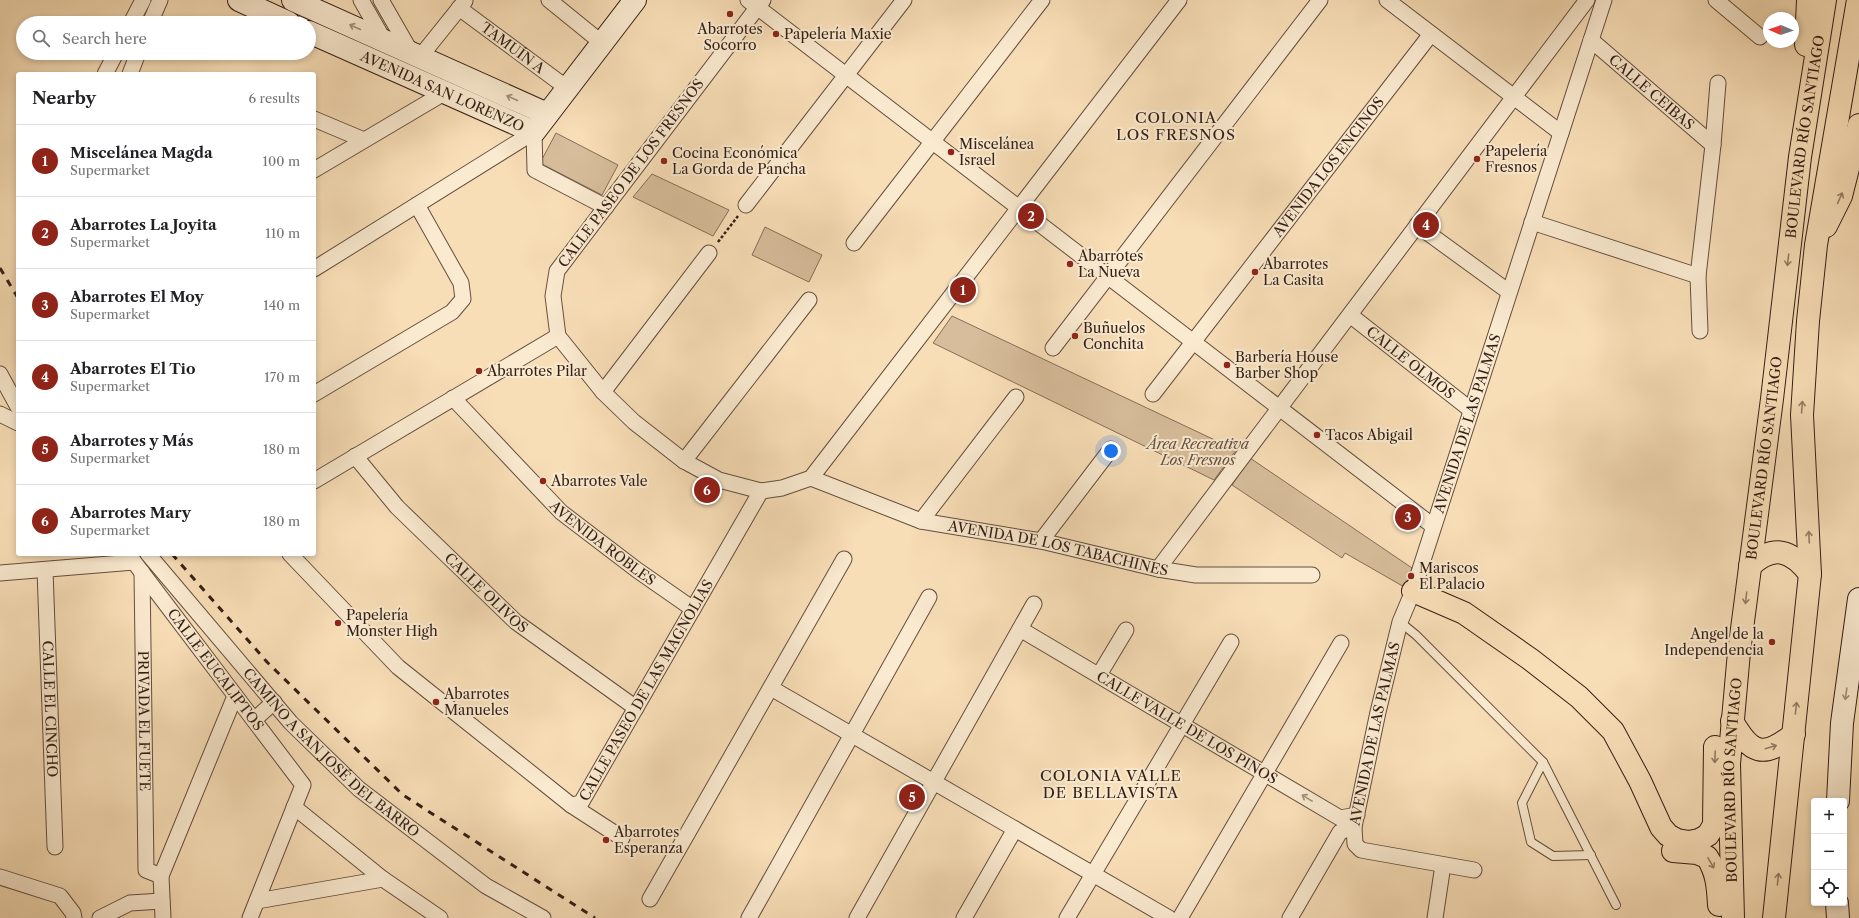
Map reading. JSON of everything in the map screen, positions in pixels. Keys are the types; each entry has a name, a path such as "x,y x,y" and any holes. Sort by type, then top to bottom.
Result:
{"main road":[{"path":"1800,157 1808,0"},
{"name":"BOULEVARD RÍO SANTIAGO","path":"1733,918 1730,851 1729,764 1732,721 1739,652 1772,399 1800,157 1825,0"},
{"name":"BOULEVARD RÍO SANTIAGO","path":"1774,918 1810,574 1802,415 1808,321 1816,245 1858,0"},
{"path":"1816,245 1841,196 1859,125"},
{"path":"1750,566 1767,554 1786,553 1793,556 1801,563 1810,574"},
{"path":"1407,605 1464,613 1530,659 1579,697 1613,731 1640,781 1661,827 1668,835 1678,840 1689,842 1699,840 1708,835 1714,825 1715,746 1722,697 1739,652"},
{"path":"1407,605 1458,625 1525,670 1575,710 1592,726 1605,742 1618,763 1634,792 1650,830 1660,843 1672,850 1697,853 1707,856 1714,868 1717,880 1720,918"},
{"path":"1732,721 1748,745 1756,748 1765,749 1774,747 1782,744 1794,734"}],"street":[{"path":"135,16 143,0"},
{"path":"153,16 160,0"},
{"path":"239,0 274,16"},
{"name":"AVENIDA SAN LORENZO","path":"293,0 547,114"},
{"path":"361,0 385,41 376,63"},
{"path":"381,0 416,55"},
{"path":"549,0 602,43"},
{"path":"316,268 534,132 635,0"},
{"path":"746,205 904,0"},
{"path":"854,243 1042,0"},
{"path":"316,480 558,336 603,392 634,422 684,461 719,480 761,491 782,488 811,478 1179,0"},
{"path":"1054,348 1320,0"},
{"path":"1387,0 1561,133"},
{"path":"1158,570 1588,0"},
{"name":"AVENIDA DE LAS PALMAS","path":"1443,865 1362,850 1357,847 1353,839 1355,821 1407,605 1434,526 1604,0"},
{"path":"1716,0 1760,37"},
{"path":"756,2 846,75 1434,526"},
{"name":"CALLE PASEO DE LOS FRESNOS","path":"558,336 553,296 557,271 606,207 756,2"},
{"path":"402,74 416,55 462,4"},
{"name":"TAMUÍN A","path":"462,4 567,88"},
{"name":"AVENIDA LOS ENCINOS","path":"1153,394 1431,34"},
{"name":"AVENIDA SAN LORENZO","path":"316,35 534,132 535,170 606,207"},
{"name":"CALLE CEIBAS","path":"1591,40 1713,145"},
{"path":"106,72 112,60"},
{"path":"131,72 135,60"},
{"path":"1700,331 1698,276 1713,145 1718,83"},
{"path":"316,169 444,93"},
{"path":"316,120 364,140"},
{"path":"316,393 452,312 463,299 461,283 417,205"},
{"path":"1532,222 1698,276"},
{"path":"1417,225 1509,292"},
{"path":"603,392 709,253"},
{"path":"684,461 809,300"},
{"name":"CALLE OLMOS","path":"1350,315 1471,410"},
{"path":"0,374 16,403"},
{"path":"921,521 1016,397"},
{"path":"0,398 16,406"},
{"name":"AVENIDA ROBLES","path":"453,398 561,512 637,570 693,609"},
{"path":"0,414 16,422"},
{"path":"1040,541 1111,450"},
{"name":"CALLE OLIVOS","path":"355,456 397,507 516,622 636,708"},
{"name":"AVENIDA DE LOS TABACHINES","path":"811,478 921,521 1040,541 1158,570 1196,575 1312,575"},
{"name":"CALLE PASEO DE LAS MAGNOLIAS","path":"292,556 398,667 571,805 581,803 761,491"},
{"name":"CAMINO A SAN JOSÉ DEL BARRO","path":"150,556 291,723 359,789 486,886 543,918"},
{"path":"650,898 844,559"},
{"path":"0,573 135,562"},
{"name":"CALLE EUCALIPTOS","path":"135,562 303,785 294,807"},
{"name":"PRIVADA EL FUETE","path":"135,562 146,870 161,876"},
{"name":"CALLE EL CINCHO","path":"45,570 55,847"},
{"path":"749,918 929,597"},
{"path":"1838,798 1842,723 1859,599"},
{"path":"857,918 1034,604"},
{"name":"CALLE VALLE DE LOS PINOS","path":"1020,629 1265,773 1340,825"},
{"path":"1099,675 1126,630"},
{"path":"1067,918 1232,642"},
{"path":"1180,918 1341,643"},
{"path":"771,688 1169,918"},
{"path":"162,918 161,876 235,696"},
{"path":"254,720 274,702"},
{"path":"571,805 622,838"},
{"path":"250,918 294,807 383,879 440,918"},
{"path":"1290,918 1340,825 1355,821"},
{"path":"964,918 1015,829"},
{"path":"1435,918 1443,865 1474,870"},
{"path":"0,877 60,896 73,913 74,918"},
{"path":"257,900 383,879"},
{"path":"100,918 130,903 162,901"},
{"path":"1837,906 1838,918"}],"lane":[{"path":"1407,605 1416,635 1543,762 1616,905"},
{"path":"1543,762 1522,803 1531,842 1553,856 1591,855"}],"path":[{"path":"709,253 746,205"}],"green space":[{"path":"556,133 618,165 602,195 540,163"},
{"path":"652,174 729,210 713,236 633,197"},
{"path":"765,227 822,255 809,282 752,255"},
{"name":"Área Recreativa Los Fresnos","path":"952,316 1236,450 1214,480 933,343"},
{"path":"1250,458 1412,568 1406,588 1345,553 1342,558 1232,485"}],"railway":[{"path":"0,268 16,295"},
{"path":"174,556 267,662 403,795 595,918"}],"place":[{"name":"Abarrotes Socorro","path":"730,14"},
{"name":"Papelería Maxie","path":"776,34"},
{"name":"Miscelánea Israel","path":"951,152"},
{"name":"Papelería Fresnos","path":"1477,159"},
{"name":"Cocina Económica La Gorda de Pancha","path":"664,161"},
{"name":"Abarrotes La Joyita","path":"1031,216"},
{"name":"Abarrotes El Tio","path":"1426,225"},
{"name":"Abarrotes La Nueva","path":"1070,264"},
{"name":"Abarrotes La Casita","path":"1255,272"},
{"name":"Miscelánea Magda","path":"963,290"},
{"name":"Buñuelos Conchita","path":"1075,336"},
{"name":"Barbería House Barber Shop","path":"1227,365"},
{"name":"Abarrotes Pilar","path":"479,371"},
{"name":"Tacos Abigail","path":"1317,435"},
{"name":"Abarrotes Vale","path":"543,481"},
{"name":"Abarrotes Mary","path":"707,490"},
{"name":"Abarrotes El Moy","path":"1408,517"},
{"name":"Mariscos El Palacio","path":"1411,576"},
{"name":"Papelería Monster High","path":"338,623"},
{"name":"Angel de la Independencia","path":"1772,642"},
{"name":"Abarrotes Manueles","path":"436,702"},
{"name":"Abarrotes y Más","path":"912,797"},
{"name":"Abarrotes Esperanza","path":"606,840"}],"district":[{"name":"COLONIA LOS FRESNOS","path":"1176,126"},
{"name":"COLONIA VALLE DE BELLAVISTA","path":"1111,784"}]}
